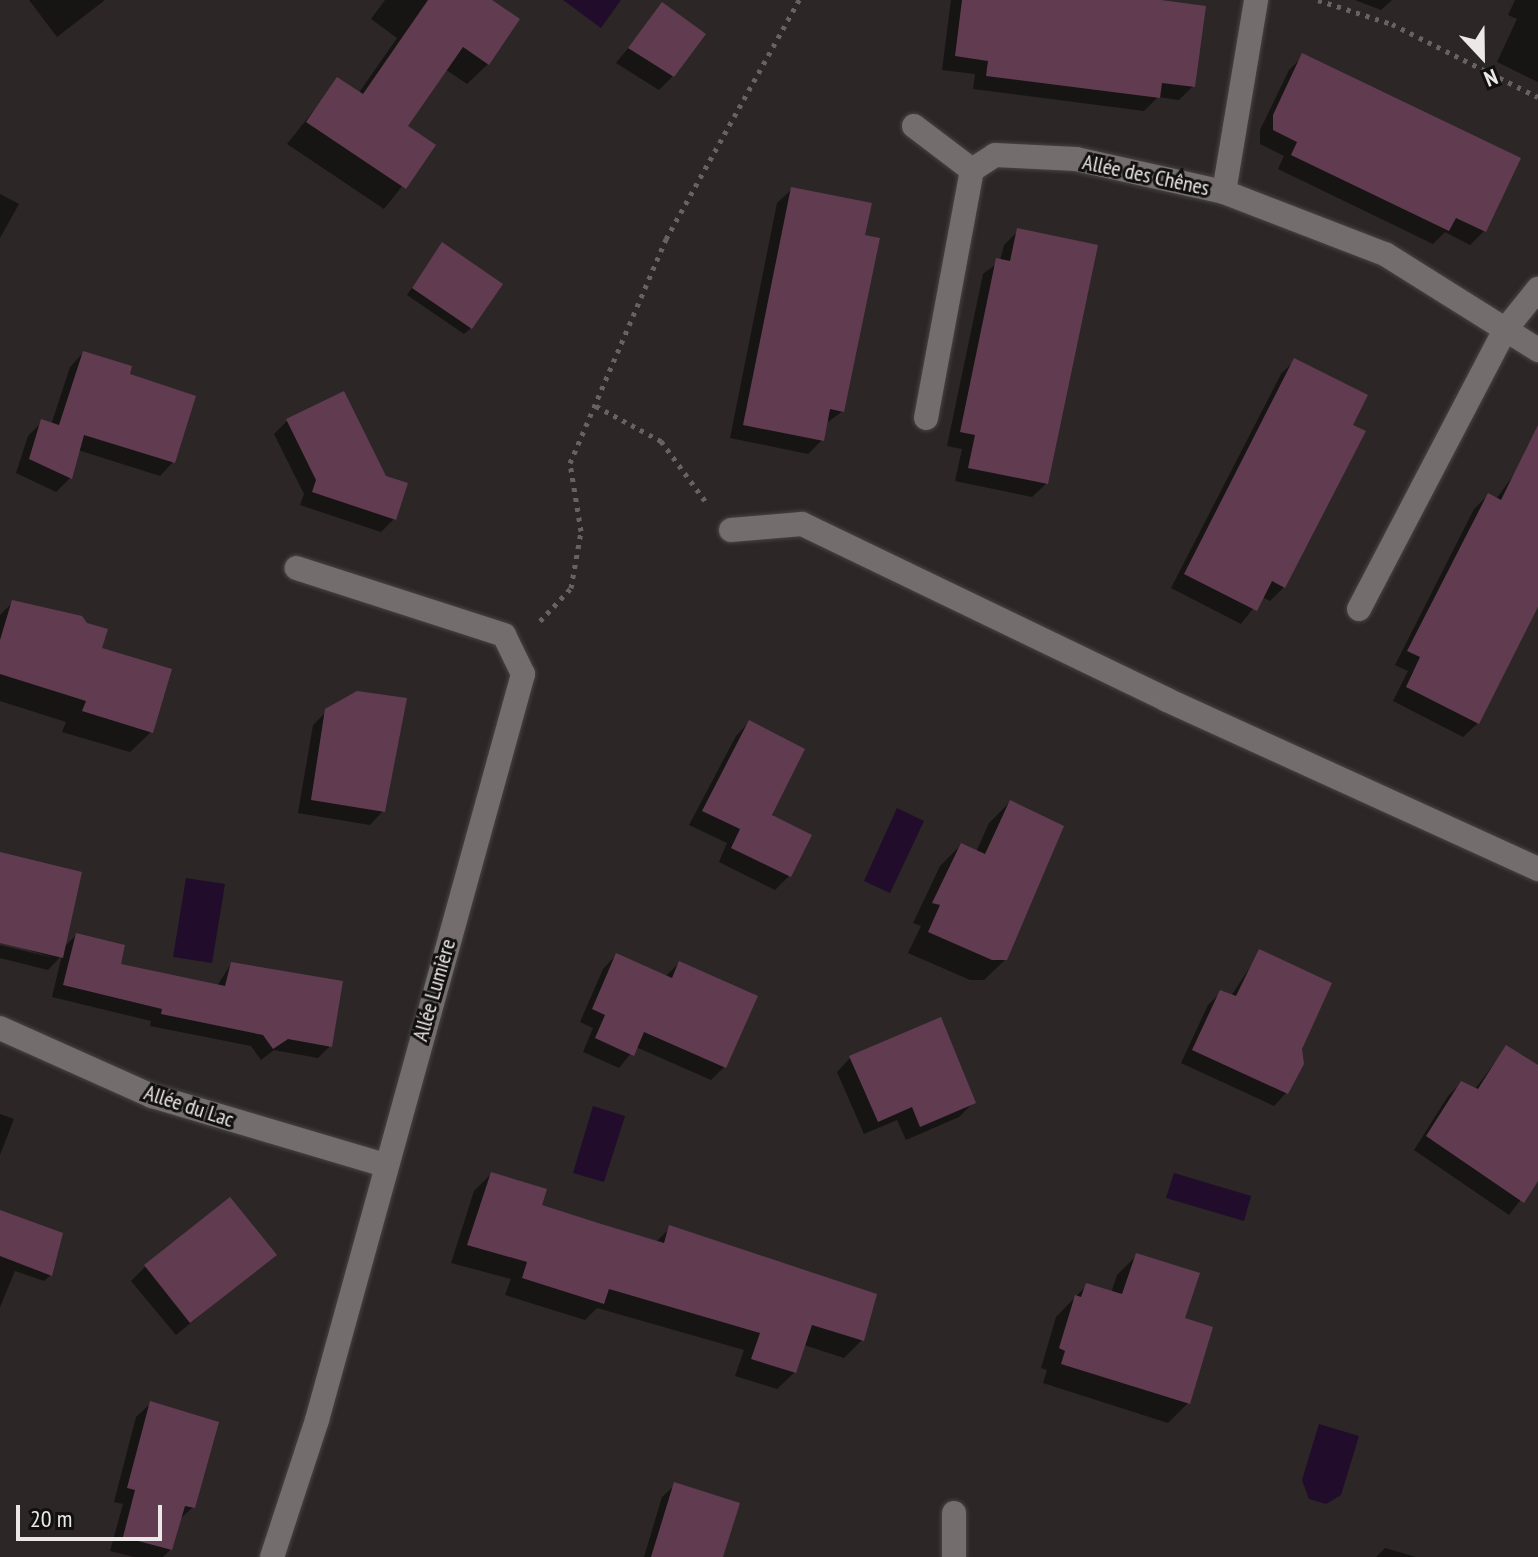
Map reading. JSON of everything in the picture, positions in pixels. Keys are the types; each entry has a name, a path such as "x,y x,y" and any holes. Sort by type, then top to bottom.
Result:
{"street":[{"path":"1224,192 1256,0"},
{"path":"914,126 972,170 926,418"},
{"name":"Allée des Chênes","path":"972,170 995,155 1076,159 1224,192 1385,254 1538,350"},
{"path":"1359,609 1505,330 1538,289"},
{"path":"731,530 802,524 1167,700 1538,869"},
{"path":"297,568 504,635 512,652"},
{"name":"Allée Lumière","path":"272,1557 317,1420 523,674 512,652"},
{"name":"Allée du Lac","path":"0,1028 152,1096 385,1165"},
{"path":"954,1513 954,1557"}],"path":[{"path":"512,652 571,588 581,531 570,463 666,239 799,0"},
{"path":"1318,0 1392,24 1538,97"},
{"path":"596,406 661,441 687,482 731,530"}],"shaded area":[{"path":"563,0 621,0 601,28"},
{"path":"897,808 924,821 890,893 864,881"},
{"path":"186,878 225,884 212,963 173,957"},
{"path":"593,1106 625,1116 604,1182 573,1173"},
{"path":"1174,1173 1251,1196 1244,1221 1166,1198"},
{"path":"1319,1424 1359,1436 1341,1495 1326,1504 1309,1499 1302,1480"}],"building":[{"path":"428,0 492,0 520,19 489,65 463,47 408,126 436,145 406,189 306,122 337,77 363,94"},
{"path":"962,0 1161,0 1206,6 1195,87 1162,83 1160,98 986,76 988,61 955,56"},
{"path":"662,2 706,34 674,77 628,48"},
{"path":"1302,53 1521,158 1486,232 1456,218 1449,231 1291,155 1297,142 1273,130 1273,115"},
{"path":"791,187 872,203 865,235 880,238 844,412 830,409 824,441 743,425"},
{"path":"1017,228 1098,245 1048,484 968,468 975,435 960,432 996,258 1010,261"},
{"path":"442,242 503,284 472,329 412,288"},
{"path":"83,351 132,366 130,374 196,396 175,463 84,435 72,479 29,459 41,419 59,425"},
{"path":"1294,358 1368,395 1353,425 1366,431 1285,588 1272,581 1257,611 1184,574"},
{"path":"344,391 386,476 408,483 396,520 312,492 316,480 286,419"},
{"path":"1538,425 1538,607 1479,724 1406,687 1420,657 1407,651 1488,493 1501,500"},
{"path":"12,600 82,616 87,623 108,629 102,648 172,669 153,733 82,711 86,701 0,674 0,640"},
{"path":"357,691 407,698 385,812 311,800 325,709"},
{"path":"749,720 805,749 772,815 812,835 791,877 731,848 740,829 702,811"},
{"path":"1010,800 1064,826 1007,960 992,960 928,932 940,905 932,903 961,843 985,854"},
{"path":"0,852 82,872 63,958 0,943"},
{"path":"76,933 125,945 121,964 225,986 231,962 343,981 332,1047 288,1039 273,1049 263,1035 161,1014 162,1009 63,985"},
{"path":"1259,949 1332,983 1302,1049 1304,1064 1288,1094 1192,1050 1220,990 1236,996"},
{"path":"616,953 672,978 679,961 758,996 726,1068 644,1032 634,1056 595,1038 605,1015 592,1009"},
{"path":"941,1017 976,1103 920,1127 912,1107 878,1122 849,1056"},
{"path":"1506,1045 1538,1065 1538,1181 1524,1203 1426,1136 1461,1081 1478,1089"},
{"path":"491,1172 547,1189 542,1205 598,1223 664,1243 669,1225 877,1294 864,1341 812,1325 796,1373 751,1359 760,1333 609,1289 604,1304 522,1278 527,1262 467,1245"},
{"path":"230,1197 277,1255 190,1323 144,1265"},
{"path":"0,1210 63,1233 52,1276 0,1256"},
{"path":"1136,1253 1200,1273 1185,1318 1213,1327 1190,1404 1061,1364 1065,1351 1059,1348 1075,1295 1081,1297 1086,1283 1122,1294"},
{"path":"150,1401 219,1422 195,1508 185,1506 172,1550 123,1537 135,1490 127,1488"},
{"path":"674,1482 740,1503 723,1557 651,1557"}]}
